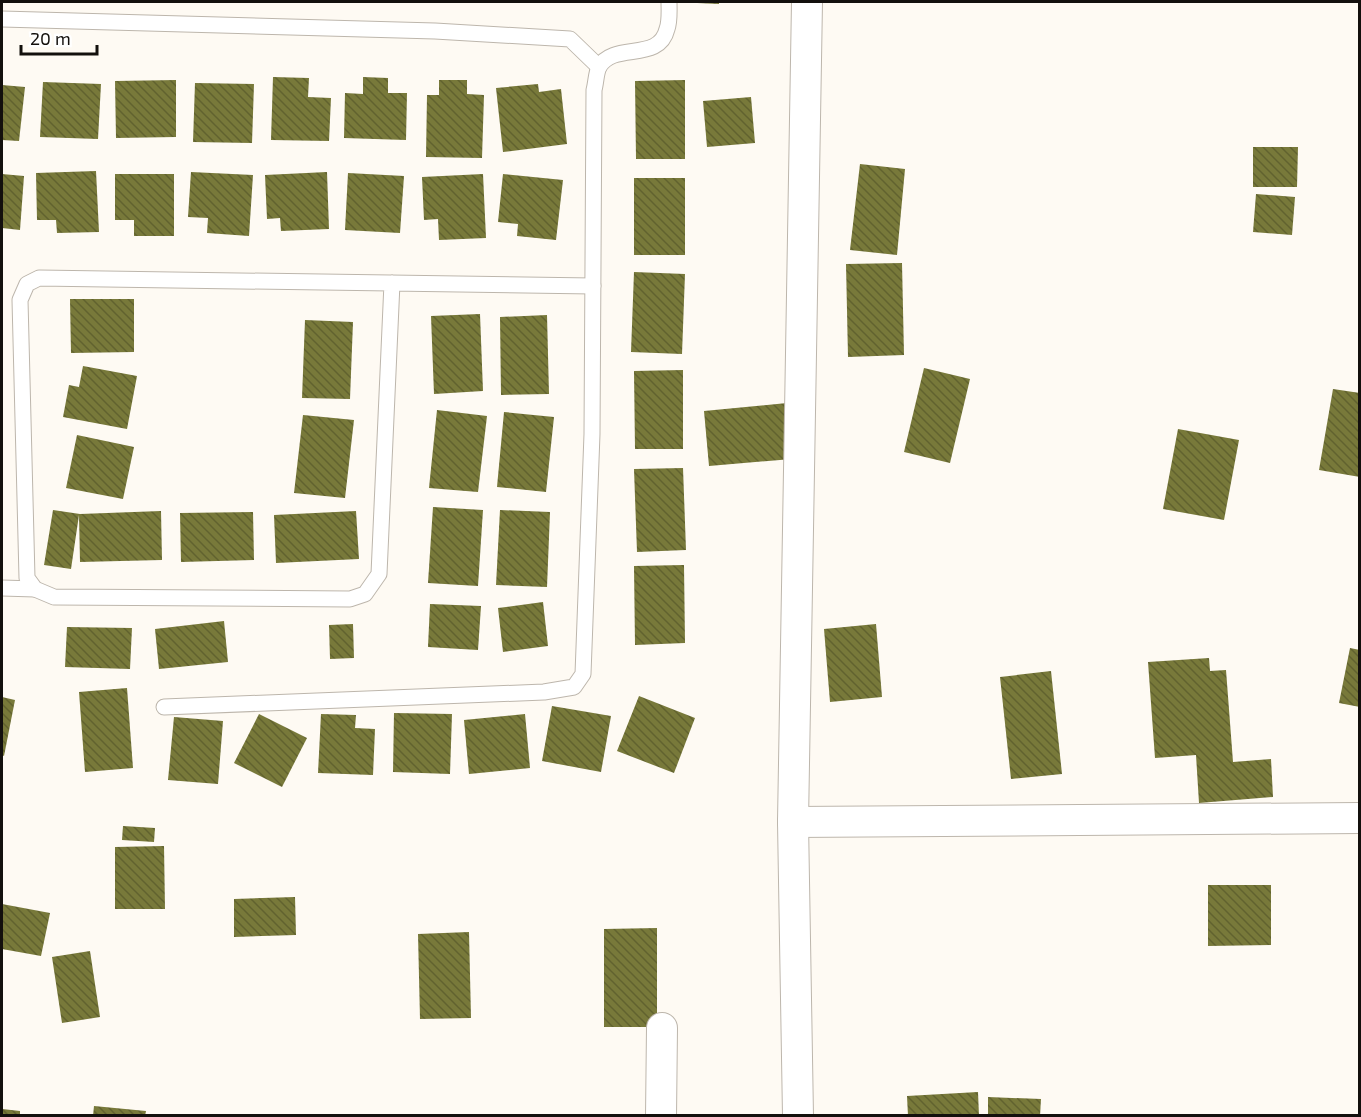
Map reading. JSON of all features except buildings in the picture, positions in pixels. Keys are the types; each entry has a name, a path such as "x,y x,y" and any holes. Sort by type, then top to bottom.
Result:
{"street":[{"path":"798,1116 793,822 807,2"},
{"path":"793,822 1359,818"},
{"path":"661,1116 662,1028"}],"lane":[{"path":"164,707 544,692 574,687 583,674 585,655 592,434 594,90 599,67 613,54 645,51 663,41 668,29 669,2"},
{"path":"2,20 435,31 570,39 599,67"},
{"path":"35,589 27,578 20,300 27,284 39,278 593,286"},
{"path":"2,588 35,589 54,597 350,599 365,594 379,574 392,283"}]}
